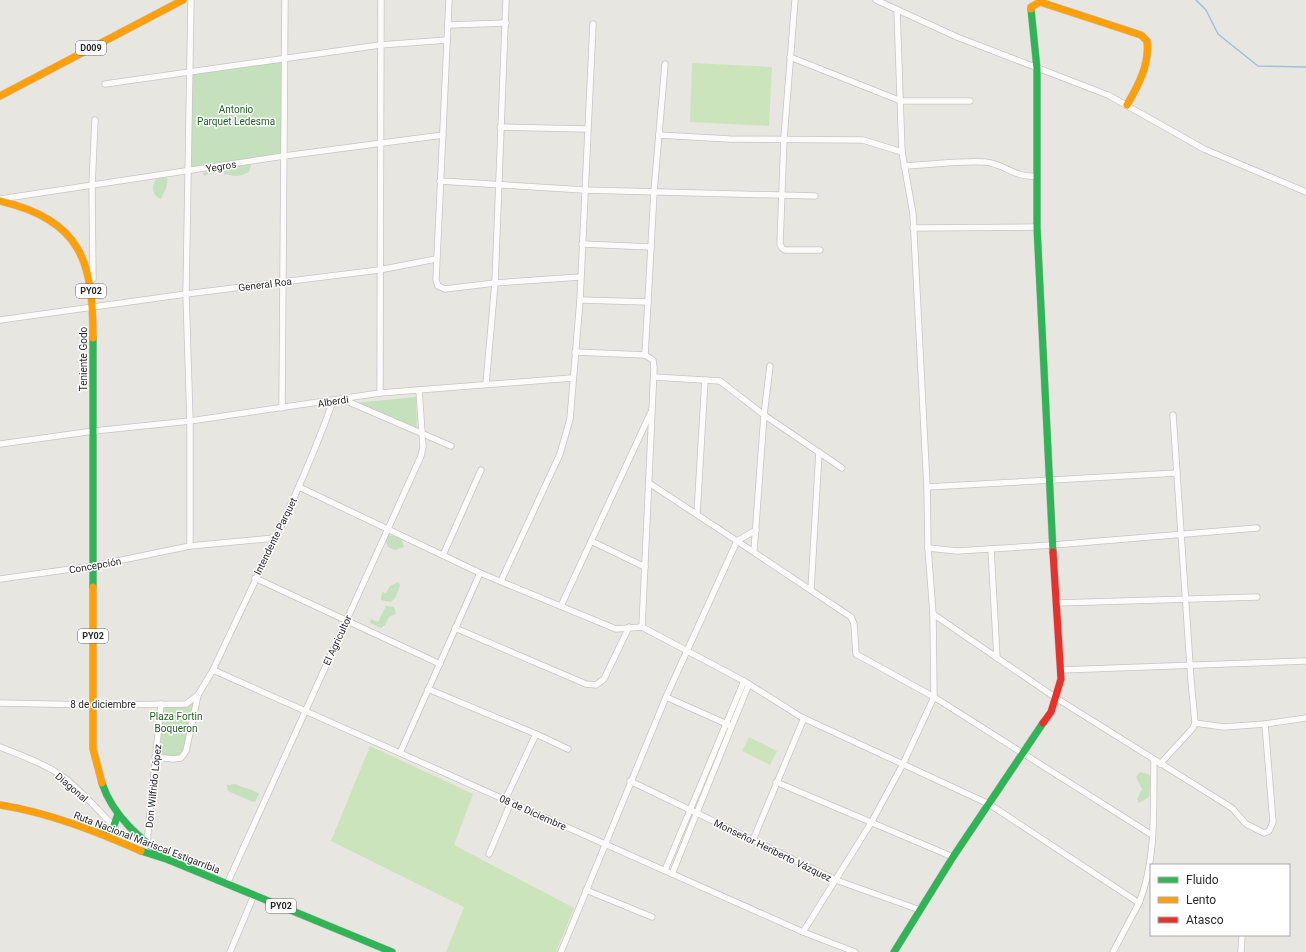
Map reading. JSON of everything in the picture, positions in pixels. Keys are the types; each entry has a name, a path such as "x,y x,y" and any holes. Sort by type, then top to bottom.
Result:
{"main road":[{"name":"D009","path":"0,96 183,0"},
{"path":"894,952 952,857 1051,712 1061,679 1049,481 1038,227 1037,69 1031,6 1040,2 1141,36 1147,41 1148,54 1137,86 1127,105"},
{"name":"Teniente Godo","path":"0,200 15,204 47,218 70,237 78,249 90,276 93,308 93,566"},
{"name":"PY02","path":"93,566 92,732 96,765 100,782 125,824 169,860"},
{"name":"Ruta Nacional Mariscal Estigarribia","path":"2,806 42,813 82,826 108,836 144,854 169,860 392,952"},
{"path":"82,826 106,832 112,831 115,827 118,814"}],"street":[{"path":"190,546 190,421 186,294 191,0"},
{"path":"282,408 284,0"},
{"path":"380,393 379,270 381,0"},
{"path":"449,0 436,259 436,280 438,286 445,289 494,283 580,277"},
{"path":"486,384 494,283 506,0"},
{"path":"795,0 784,138 780,244 785,250 820,250"},
{"path":"876,0 957,37 1102,93 1127,105 1204,149 1306,192"},
{"path":"803,932 871,823 903,764 934,697 933,614 928,548 927,487 913,228 902,152 897,10"},
{"path":"448,24 506,23"},
{"path":"502,581 560,454 570,419 572,378 580,300 593,24"},
{"path":"105,84 380,46 447,40"},
{"path":"790,57 901,101 970,101"},
{"path":"645,356 654,192 665,64"},
{"path":"93,308 92,185 95,120"},
{"path":"500,127 587,129"},
{"path":"659,134 729,139 784,138 863,140 902,152"},
{"name":"Yegros","path":"0,200 284,156 443,135"},
{"path":"904,166 985,162 1000,165 1017,175 1037,176"},
{"path":"440,181 498,183 584,190 815,196"},
{"path":"913,228 1038,227"},
{"path":"582,244 651,247"},
{"name":"General Roa","path":"0,320 186,294 379,270 436,259"},
{"path":"580,300 648,302"},
{"path":"575,352 645,356 653,360 654,377 642,627"},
{"path":"754,551 764,415 770,366"},
{"path":"654,377 720,381 764,415 842,468"},
{"name":"Alberdi","path":"0,444 94,430 190,421 342,400 380,393 572,378"},
{"path":"697,514 706,380"},
{"name":"El Agricultor","path":"226,884 421,456 423,447 419,390"},
{"path":"342,400 451,446"},
{"name":"Intendente Parquet","path":"213,670 255,578 299,488 318,443 333,401"},
{"path":"561,606 652,409"},
{"path":"1160,764 1193,728 1195,723 1185,600 1173,415"},
{"path":"811,589 819,452"},
{"path":"443,555 481,470"},
{"path":"927,487 1177,473"},
{"path":"649,483 754,551 851,617 854,624 856,654 934,697 1152,835"},
{"path":"299,488 480,572 616,629 642,627 687,649 744,681 804,718 989,804 1139,903"},
{"path":"928,548 957,550 991,549 1257,528"},
{"path":"561,952 630,781 687,649 738,541 756,530"},
{"name":"Concepción","path":"0,579 93,566 190,546 274,538"},
{"path":"591,541 645,567"},
{"path":"991,549 997,658"},
{"path":"400,753 480,572"},
{"path":"255,578 440,664"},
{"path":"1057,603 1256,597"},
{"path":"933,614 1056,698 1232,808 1246,824 1264,833 1269,831 1273,822 1265,724"},
{"path":"455,628 586,684 596,685 604,679 630,627"},
{"path":"1061,670 1306,660"},
{"path":"155,757 173,759 181,758 186,751 198,695 213,670"},
{"name":"08 de Diciembre","path":"213,670 803,932 855,952"},
{"path":"672,874 744,681"},
{"path":"665,870 728,725 749,684"},
{"path":"428,689 568,749"},
{"name":"8 de diciembre","path":"0,703 93,705 186,704 198,695"},
{"path":"666,697 728,725"},
{"name":"Don Wilfrido López","path":"147,843 161,704"},
{"path":"753,840 804,718"},
{"path":"1195,723 1224,727 1265,724 1306,718"},
{"path":"505,800 536,734"},
{"name":"Diagonal","path":"0,748 36,762 60,775 115,827"},
{"path":"1115,951 1145,890 1152,835 1154,760"},
{"name":"Monseñor Heriberto Vázquez","path":"630,781 836,880 920,910"},
{"path":"776,782 952,857"},
{"path":"489,854 511,802"},
{"path":"586,890 652,917"},
{"path":"230,952 254,895"},
{"path":"1241,952 1242,936"}],"green space":[{"name":"Antonio Parquet Ledesma","path":"284,60 284,156 187,171 189,72"},
{"path":"692,63 772,67 769,126 690,122"},
{"path":"248,164 251,165 249,172 236,176 227,174 223,175 225,173 223,171 204,175 202,173"},
{"path":"167,177 165,191 161,199 158,198 153,191 153,185 156,179"},
{"path":"416,397 417,430 355,403"},
{"path":"389,535 401,538 404,547 395,550 388,547 386,541"},
{"path":"399,582 400,586 394,599 390,602 381,600 382,592 386,593 390,586"},
{"path":"386,606 394,607 396,614 389,617 385,625 381,628 370,623 371,619 378,622"},
{"name":"Plaza Fortin Boqueron","path":"198,695 186,751 181,758 155,757 161,704 186,704"},
{"path":"749,737 777,751 770,765 742,751"},
{"path":"370,746 473,794 454,845 574,908 556,952 446,952 464,907 331,841"},
{"path":"1140,772 1148,774 1151,777 1149,797 1139,803 1137,799 1142,789 1136,777"},
{"path":"235,784 259,794 255,802 228,791 227,785"}],"waterway":[{"path":"1196,0 1206,10 1218,34 1258,66 1306,67"}],"traffic: fast":[{"path":"1031,9 1037,69 1037,227 1053,552"},
{"path":"93,338 93,587"},
{"path":"894,952 953,857 1043,723"},
{"path":"102,783 113,806 121,817 148,844 169,860"},
{"path":"102,831 112,831 118,814"},
{"path":"141,851 169,860 392,952"}],"traffic: slow":[{"path":"0,96 183,0"},
{"path":"1031,9 1031,7 1040,2 1141,35 1147,41 1147,58 1139,82 1127,105"},
{"path":"0,201 28,209 49,220 65,233 77,248 85,266 90,287 93,338"},
{"path":"93,587 93,749 102,783"},
{"path":"0,805 19,808 54,818 107,836 141,851"}],"traffic: jam":[{"path":"1043,723 1051,712 1061,679 1053,552"}]}
